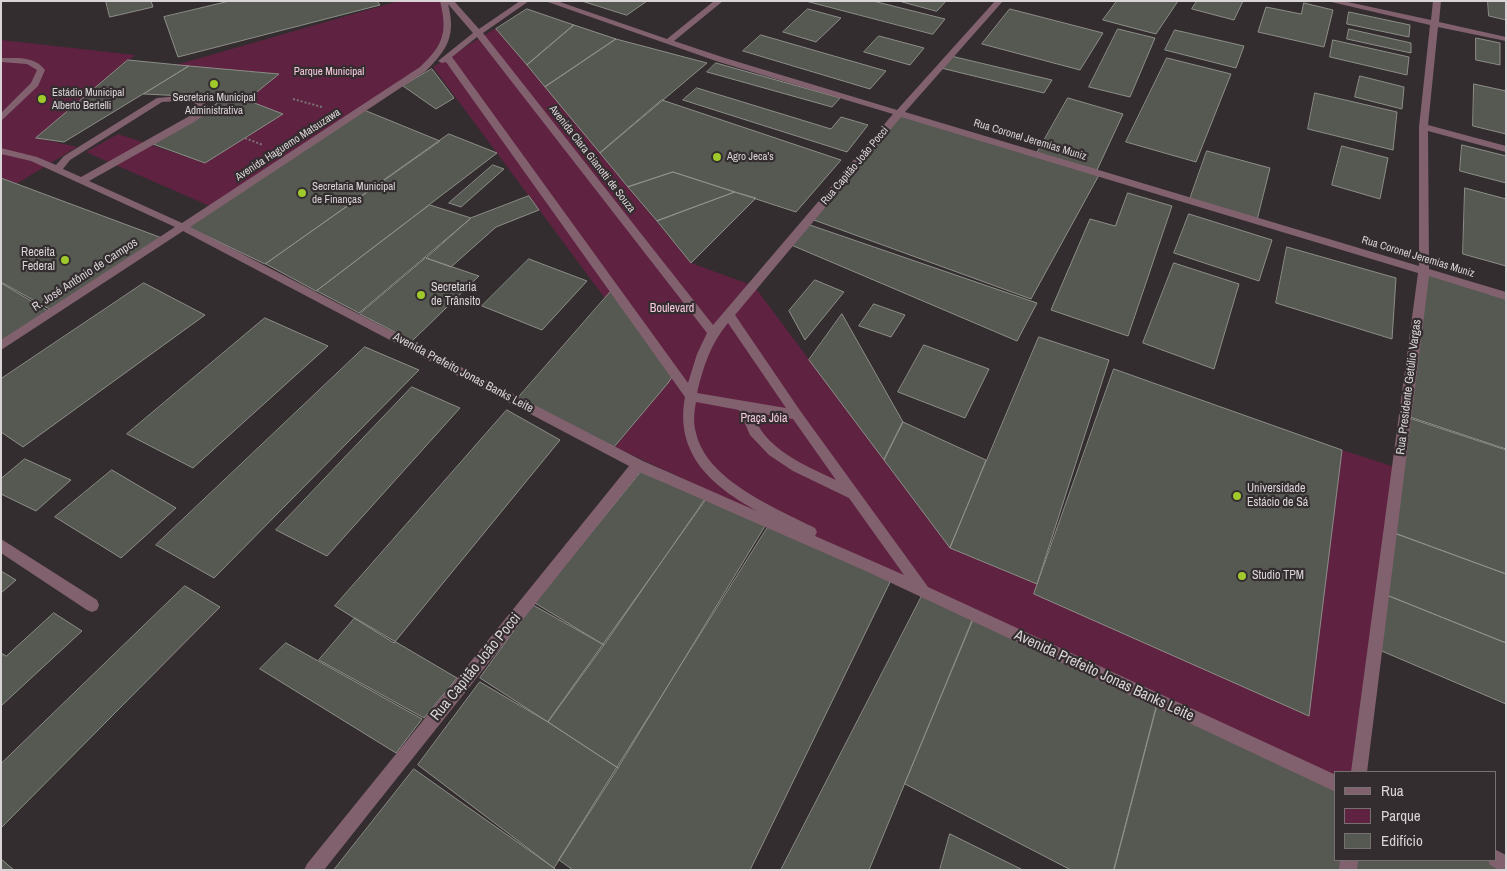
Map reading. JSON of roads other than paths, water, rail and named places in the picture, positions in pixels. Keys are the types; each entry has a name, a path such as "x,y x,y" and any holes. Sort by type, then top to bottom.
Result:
{"street":[{"name":"Avenida Haguemo Matsuzawa","path":"405,82 427,65 445,45 450,26 444,1"},
{"name":"Avenida Clara Gianotti de Souza","path":"450,1 478,33 714,333"},
{"name":"Avenida Haguemo Matsuzawa","path":"184,227 405,82 448,58 478,33 524,1"},
{"name":"Rua Coronel Jeremias Muniz","path":"549,1 668,42 1506,296"},
{"path":"668,42 719,1"},
{"name":"Rua Capitão João Pocci","path":"714,333 900,112 999,1"},
{"path":"1331,1 1506,39"},
{"name":"Rua Presidente Getúlio Vargas","path":"1359,771 1424,271 1423,127 1438,1"},
{"path":"448,58 691,397 797,415"},
{"path":"1,60 32,63 41,70 35,84 1,118"},
{"path":"57,170 67,158 160,100 179,98 200,101 207,109 191,120 83,180"},
{"path":"1423,127 1506,149"},
{"name":"Avenida Prefeito Jonas Banks Leite","path":"1,152 34,159 184,227 638,465 873,568 1334,783"},
{"name":"R. José Antônio de Campos","path":"1,346 184,227"},
{"path":"729,315 797,415 923,592"},
{"name":"Avenida Prefeito Jonas Banks Leite","path":"714,333 705,347 697,370 688,422 690,435 707,465 718,477 736,490 873,568"},
{"path":"744,406 753,430 768,447 785,459 854,495"},
{"name":"Rua Capitão João Pocci","path":"313,870 638,465"},
{"path":"1,545 92,605"}],"place":[{"name":"Secretaria Municipal Administrativa","path":"214,84"},
{"name":"Estádio Municipal Alberto Bertelli","path":"42,99"},
{"name":"Agro Jeca's","path":"717,157"},
{"name":"Secretaria Municipal de Finanças","path":"302,193"},
{"name":"Receita Federal","path":"65,260"},
{"name":"Secretaria de Trânsito","path":"421,295"},
{"name":"Universidade Estácio de Sá","path":"1237,496"},
{"name":"Studio TPM","path":"1242,576"}],"park label":[{"name":"Parque Municipal","path":"329,72"},
{"name":"Boulevard","path":"672,309"},
{"name":"Praça Jóia","path":"764,419"}]}
